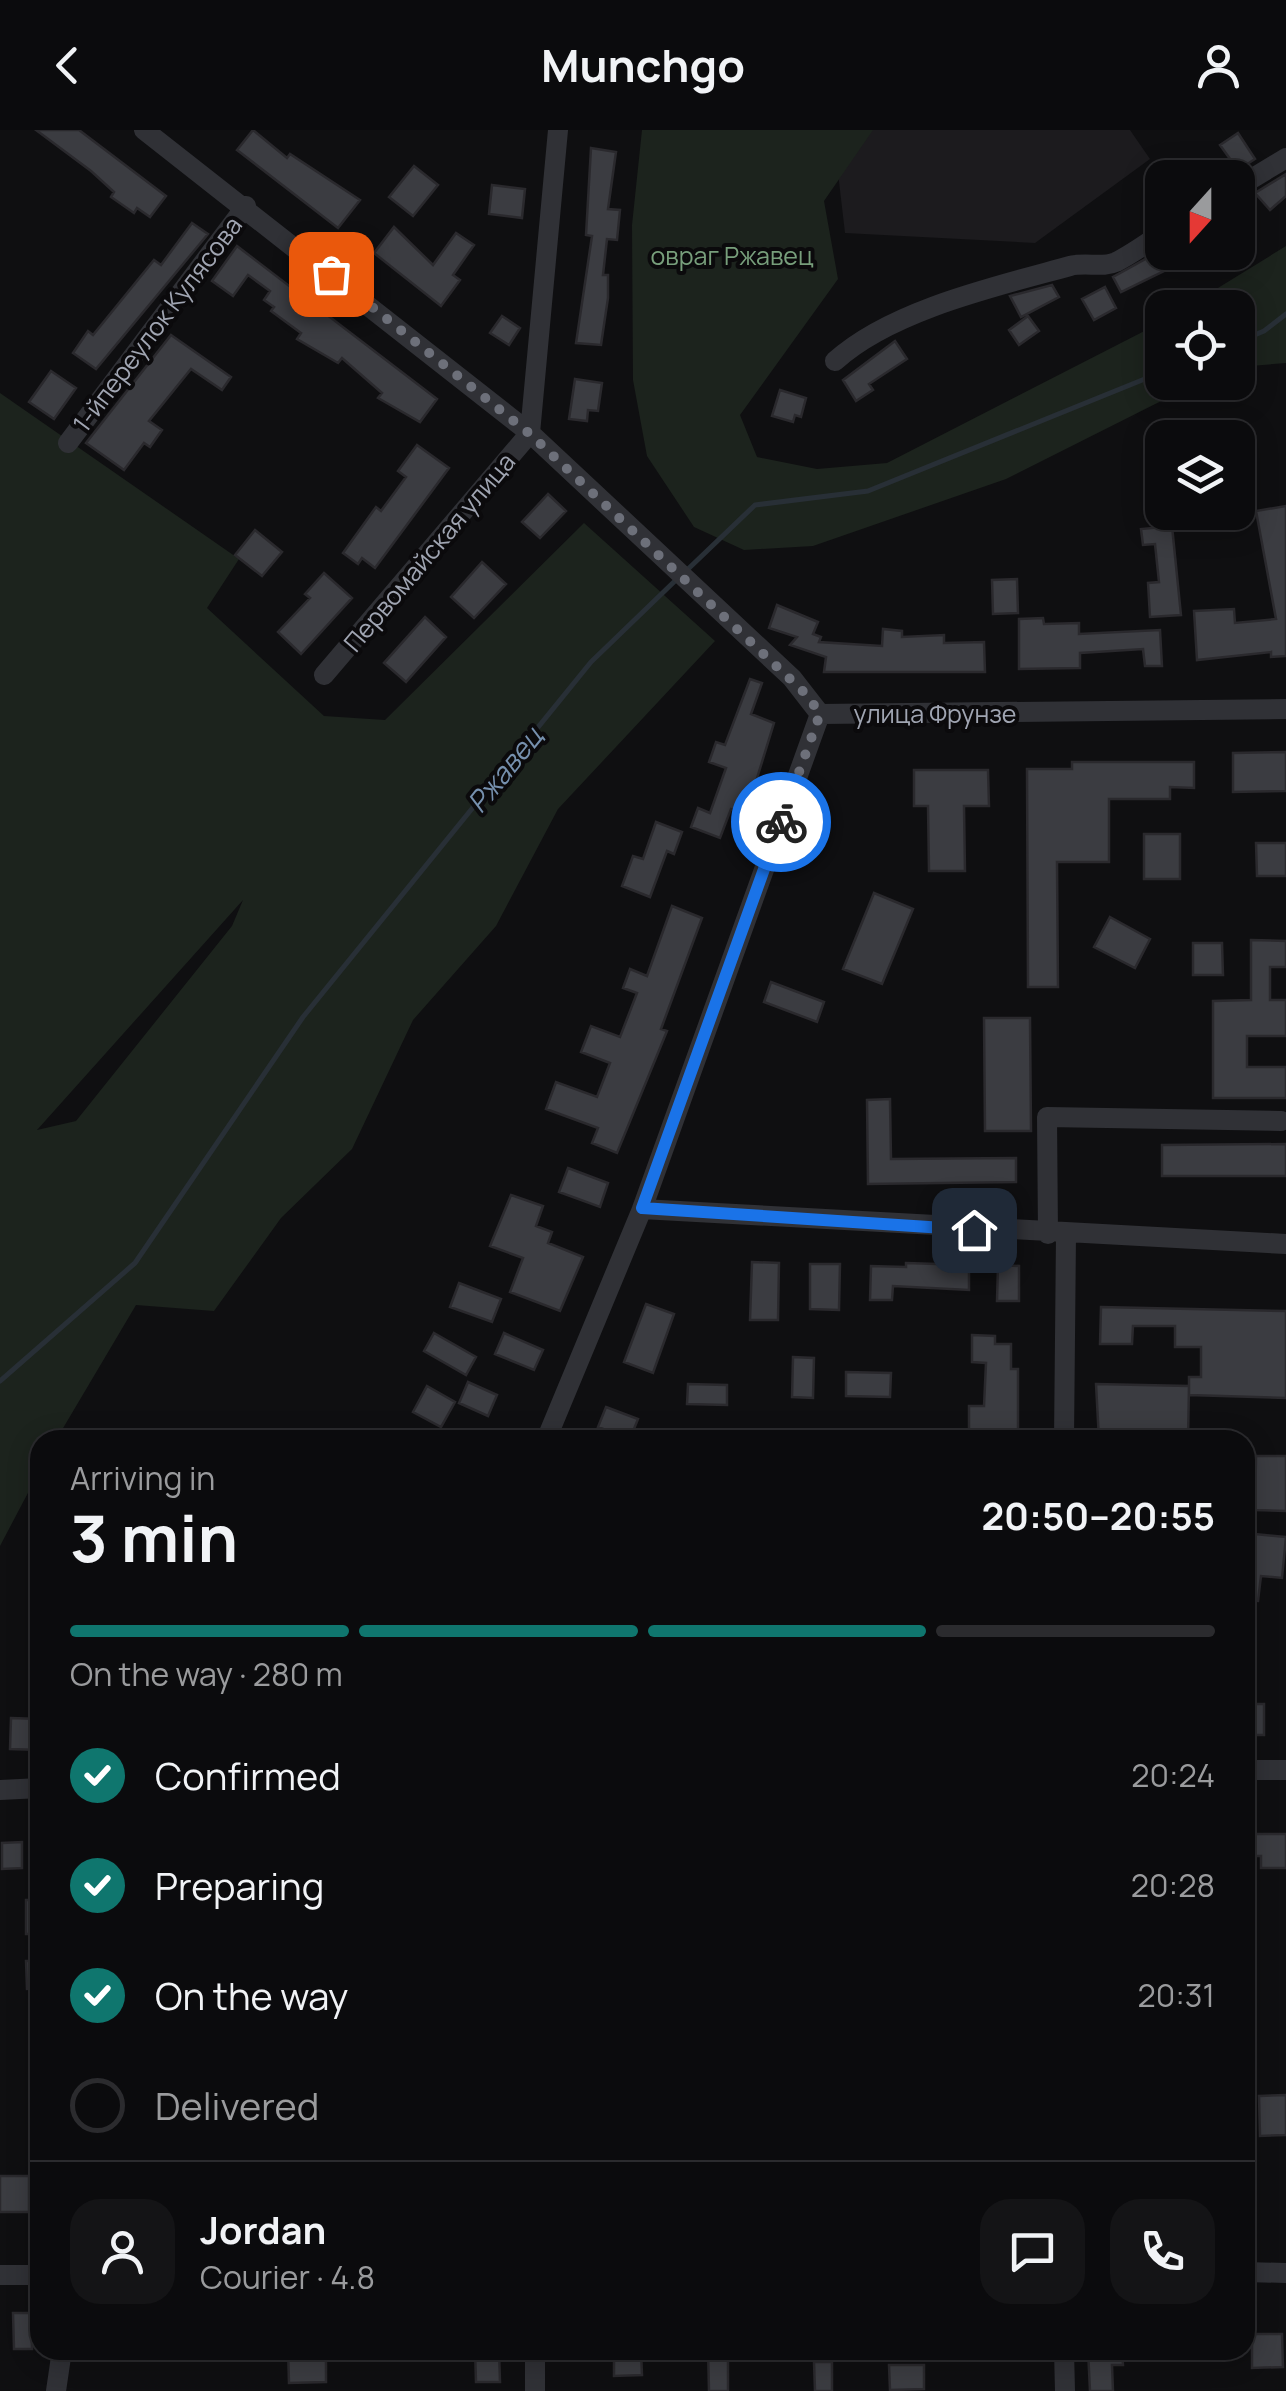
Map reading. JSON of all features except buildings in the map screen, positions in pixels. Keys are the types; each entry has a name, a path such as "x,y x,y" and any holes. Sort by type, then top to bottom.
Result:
{"street":[{"path":"144,130 246,206 530,434 792,678 820,714"},
{"name":"Первомайская улица","path":"324,675 530,434 558,130"},
{"path":"1255,177 1286,158"},
{"name":"1-йпереулок Кулясова","path":"68,443 246,206"},
{"path":"835,362 860,338 890,325 1024,278 1081,263 1112,264 1145,244"},
{"name":"улица Фрунзе","path":"550,1430 642,1208 820,714 1286,709"},
{"path":"1064,1430 1057,1235 1047,1117 1281,1121"},
{"path":"642,1208 1057,1235 1286,1244"},
{"path":"1255,1770 1286,1770"},
{"path":"0,1790 30,1788"},
{"path":"1255,2272 1286,2273"},
{"path":"0,2274 30,2275"},
{"path":"56,2391 61,2360"},
{"path":"535,2360 536,2391"},
{"path":"1064,2360 1065,2391"}],"shaded area":[{"path":"833,130 1130,130 1150,159 1035,243 845,233"}],"green space":[{"name":"овраг Ржавец","path":"642,130 873,130 824,201 838,279 740,415 757,457 817,469 887,463 1145,331 1145,400 1163,400 1006,479 813,546 744,550 694,527 647,456 633,380 632,225"},
{"path":"1286,246 1286,363 1255,366 1255,290 1215,290 1247,270 1255,270 1255,265"},
{"path":"0,393 239,559 207,608 324,716 385,720 584,523 715,641 558,809 496,926 413,1020 352,1149 281,1218 214,1311 136,1305 62,1430 30,1430 30,1489 0,1546","holes":["243,900 232,926 76,1121 37,1130"]}],"waterway":[{"name":"Ржавец","path":"1255,335 1286,314"},
{"name":"Ржавец","path":"686,571 755,505 868,491 1145,379"},
{"name":"Ржавец","path":"0,1381 135,1263 303,1017 591,662 678,578"}],"way so far":[{"path":"331,274 530,434 807,695 820,714 781,822"}],"route":[{"path":"781,822 642,1208 974,1230"}]}
